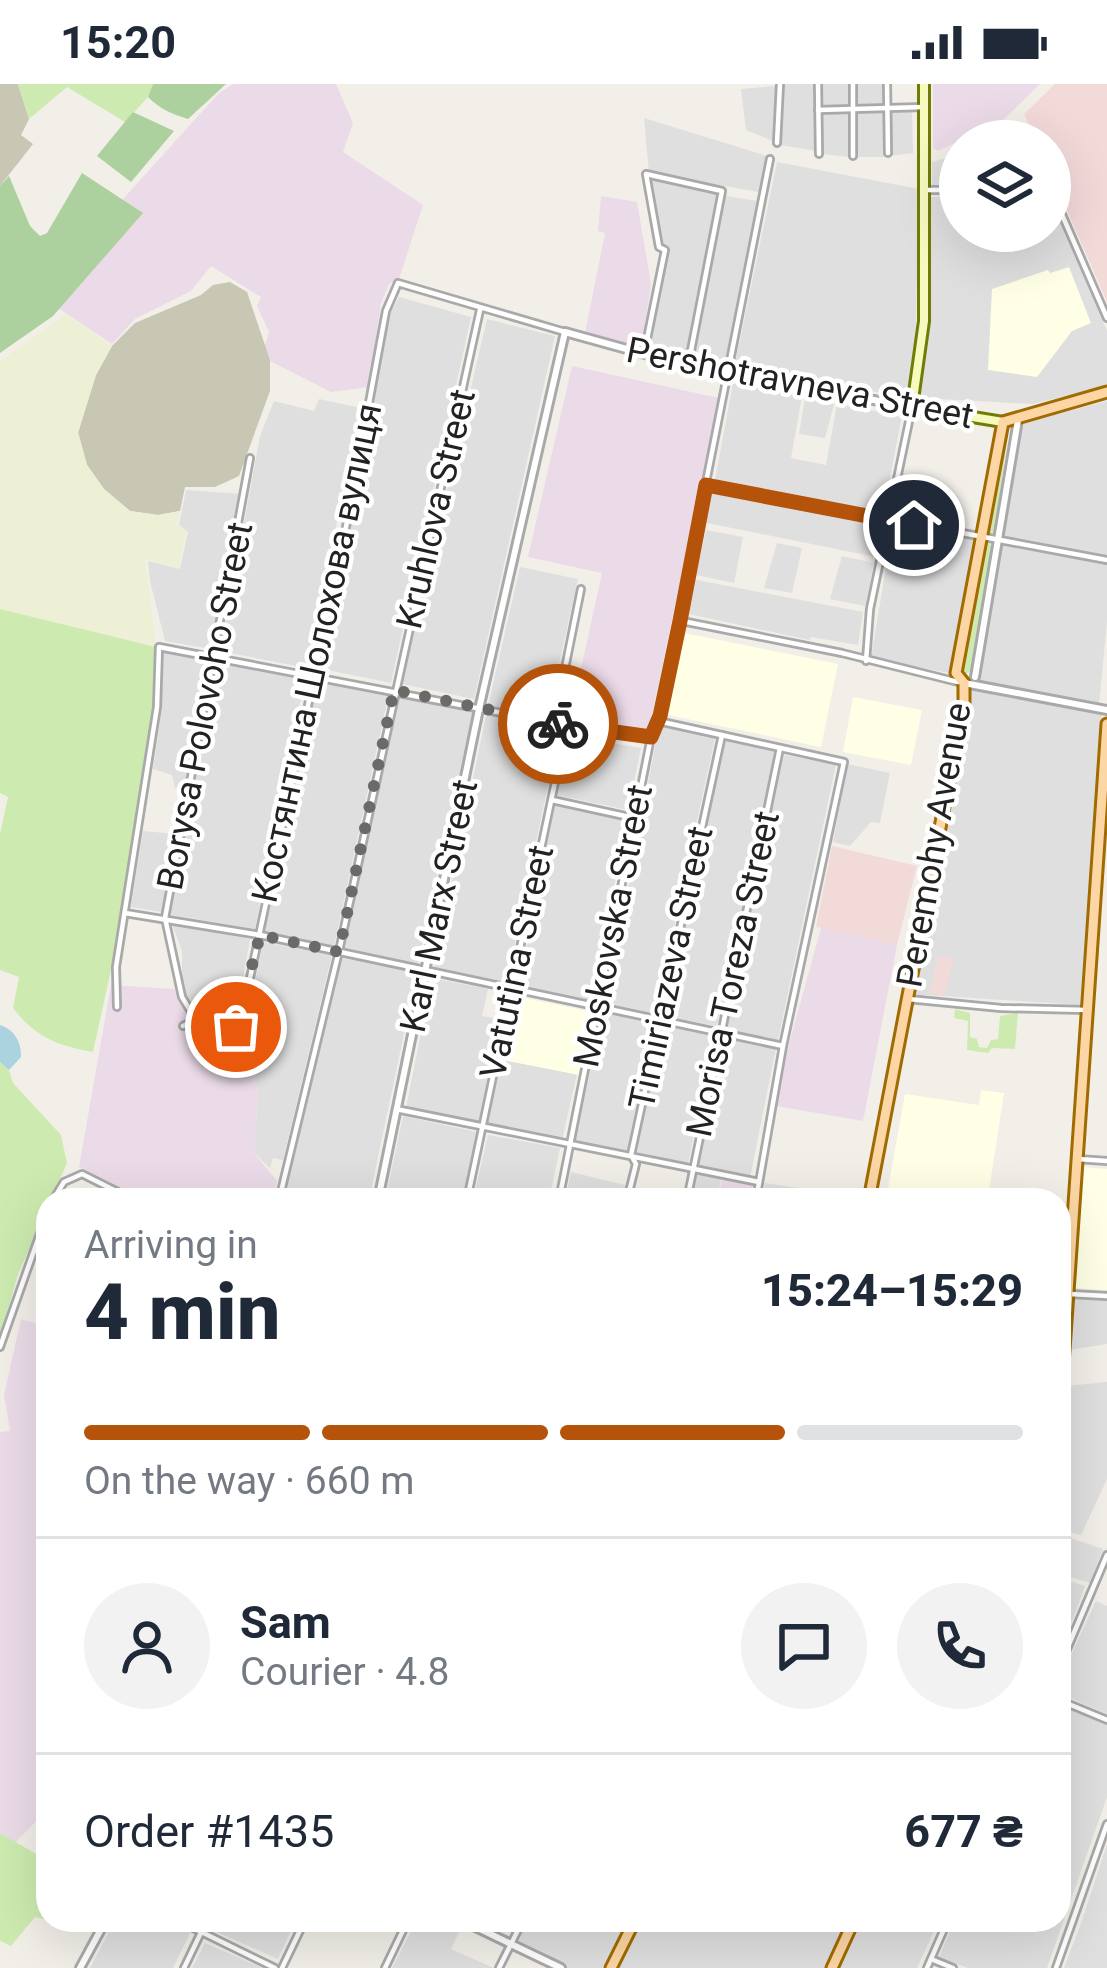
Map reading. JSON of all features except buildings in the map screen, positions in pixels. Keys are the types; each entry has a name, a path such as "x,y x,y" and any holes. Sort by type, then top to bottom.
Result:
{"main road":[{"path":"912,407 924,321 924,84"},
{"name":"Pershotravneva Street","path":"912,407 1004,422 1106,393"},
{"name":"Peremohy Avenue","path":"871,1188 969,680 956,673 1004,422"},
{"path":"1071,1277 1087,1010 1101,891 1107,724"},
{"path":"610,1968 629,1932"},
{"path":"832,1968 848,1932"}],"street":[{"path":"777,142 780,84"},
{"path":"818,84 819,154"},
{"path":"853,84 853,155"},
{"path":"887,84 888,154"},
{"path":"818,110 924,107"},
{"name":"Moskovska Street","path":"561,1188 634,818 680,621 770,159"},
{"path":"644,354 665,250 659,248 646,174 722,191 688,366"},
{"path":"927,190 939,190"},
{"path":"1071,235 1107,318"},
{"name":"Костянтина Шолохова вулиця","path":"196,1020 240,1025 386,310 398,284 480,310"},
{"path":"480,310 565,332"},
{"name":"Kruhlova Street","path":"282,1188 339,952 480,310"},
{"name":"Pershotravneva Street","path":"565,332 688,366 912,407"},
{"name":"Karl Marx Street","path":"380,1188 479,709 565,332"},
{"path":"866,661 870,609 912,407"},
{"name":"Peremohy Avenue","path":"969,680 1018,420"},
{"name":"Borysa Polovoho Street","path":"196,1020 182,997 165,918 250,458"},
{"path":"706,485 1107,560"},
{"path":"554,723 581,589"},
{"path":"680,621 969,680 983,688 1107,710"},
{"path":"116,1006 116,968 158,706 159,646 554,723 651,737"},
{"path":"658,721 844,762 758,1188"},
{"name":"Vatutina Street","path":"470,1188 567,725"},
{"name":"Timiriazeva Street","path":"630,1188 660,1019 722,735"},
{"name":"Morisa Toreza Street","path":"689,1188 780,748"},
{"path":"552,800 634,818"},
{"path":"125,913 260,935 783,1046"},
{"path":"906,999 1087,1010"},
{"path":"183,1026 196,1020"},
{"path":"396,1109 759,1182"},
{"path":"1078,1159 1107,1161"},
{"path":"60,1188 82,1174 110,1188"},
{"path":"0,1347 36,1245"},
{"path":"1071,1294 1107,1296"},
{"path":"1071,1640 1107,1555"},
{"path":"1071,1705 1107,1720"},
{"path":"1071,1926 1107,1824"},
{"path":"80,1968 100,1932"},
{"path":"184,1968 202,1932 279,1968 298,1932"},
{"path":"386,1968 402,1932"},
{"path":"486,1932 561,1968"},
{"path":"499,1968 518,1932"},
{"path":"927,1968 943,1932"},
{"path":"1056,1968 1069,1932"},
{"path":"931,1959 953,1968"}],"shaded area":[{"path":"0,84 18,84 29,119 21,135 33,144 0,186"},
{"path":"233,84 336,84 353,123 343,152 423,205 399,279 389,284 381,303 369,387 331,392 262,357 269,332 257,306 261,297 211,266 191,291 135,319 112,344 37,294 218,94"},
{"path":"782,84 816,84 816,151 780,145"},
{"path":"821,84 850,84 851,107 821,108"},
{"path":"855,84 885,84 886,107 855,106"},
{"path":"933,84 1040,84 1003,120 939,120 939,151 933,148"},
{"path":"1055,84 1107,84 1107,302 1071,219 1071,120 1027,120 1024,114"},
{"path":"775,86 775,142 746,130 741,89"},
{"path":"912,109 913,153 889,156 889,110"},
{"path":"885,111 885,157 855,157 855,112"},
{"path":"821,113 849,113 850,157 821,154"},
{"path":"644,118 767,156 759,192 649,173"},
{"path":"939,160 939,187 932,187 932,162"},
{"path":"777,162 919,189 915,361 905,398 735,364"},
{"path":"649,179 718,194 686,360 650,351 669,246 662,244"},
{"path":"601,196 637,202 651,284 642,347 585,333 605,233 598,231"},
{"path":"725,196 758,201 725,366 691,359"},
{"path":"928,197 939,197 939,252 1071,252 1071,247 1107,331 1107,386 1032,404 920,398 928,308"},
{"path":"1069,267 1091,323 1072,331 1037,377 988,370 992,289"},
{"path":"230,282 247,292 270,360 270,391 239,476 215,487 185,487 180,511 158,515 130,511 104,489 87,465 78,433 96,375 112,346 135,323 201,295 213,285"},
{"path":"399,297 471,317 391,683 317,668 390,314"},
{"path":"66,314 112,346 96,375 78,432 87,465 104,489 130,511 158,515 180,511 176,526 186,532 179,568 145,559 156,647 0,609 0,361"},
{"path":"487,319 555,336 474,699 402,684"},
{"path":"572,366 719,398 649,728 637,732 570,719 602,573 528,557"},
{"path":"733,383 802,396 791,458 826,465 837,404 902,416 883,513 715,480"},
{"path":"805,398 834,404 825,438 799,434"},
{"path":"319,399 361,408 306,668 220,651 260,436 274,401 314,411"},
{"path":"1107,401 1107,556 1001,537 1024,423"},
{"path":"186,490 243,494 211,649 165,641 150,581 148,561 180,569 188,532 179,525"},
{"path":"711,491 881,524 876,557 702,522"},
{"path":"893,525 976,538 949,673 871,658"},
{"path":"706,530 743,537 734,583 696,575"},
{"path":"777,543 802,548 792,593 764,588"},
{"path":"998,545 1107,564 1099,704 982,683 978,677"},
{"path":"842,556 874,563 865,606 830,599"},
{"path":"520,567 578,579 547,718 488,706"},
{"path":"692,579 863,612 858,645 809,640 684,613"},
{"path":"684,633 838,664 821,747 668,715"},
{"path":"162,652 210,657 187,785 175,788 172,775 153,769 162,708"},
{"path":"219,661 305,677 255,929 170,911"},
{"path":"316,680 389,693 334,946 265,931"},
{"path":"971,689 1102,714 1080,1005 921,998 911,993"},
{"path":"398,697 473,711 418,964 345,948"},
{"path":"853,697 922,710 911,765 843,752"},
{"path":"486,715 560,728 506,985 434,969"},
{"path":"659,726 715,738 655,1015 606,1004"},
{"path":"568,736 641,748 628,810 556,795"},
{"path":"724,740 775,749 717,1026 664,1016"},
{"path":"784,755 836,764 778,1040 725,1030"},
{"path":"847,764 890,773 880,823 871,822 850,846 833,842"},
{"path":"555,803 628,819 590,1001 519,985"},
{"path":"143,831 177,834 162,912 131,907"},
{"path":"832,846 917,866 897,945 816,927"},
{"path":"172,924 250,939 235,1021 187,1005 182,951"},
{"path":"821,928 897,945 863,1121 776,1106"},
{"path":"263,942 332,955 283,1160 273,1158 270,1168 254,1153 258,1090 243,1041"},
{"path":"938,956 953,959 945,996 930,993"},
{"path":"341,958 417,972 372,1188 287,1188"},
{"path":"432,978 488,989 482,1016 500,1019 478,1123 406,1108"},
{"path":"111,985 174,989 191,1024 244,1030 258,1090 254,1153 277,1181 276,1188 122,1188 79,1167"},
{"path":"515,996 592,1012 579,1075 503,1060"},
{"path":"602,1013 654,1023 627,1152 575,1141"},
{"path":"663,1026 715,1035 688,1164 636,1152"},
{"path":"723,1037 776,1048 750,1178 697,1169"},
{"path":"503,1060 577,1074 562,1140 486,1126"},
{"path":"981,1090 1004,1093 989,1188 888,1188 905,1094 979,1105"},
{"path":"403,1116 477,1132 465,1188 388,1188"},
{"path":"488,1135 560,1148 552,1188 476,1188"},
{"path":"1083,1167 1107,1169 1107,1290 1074,1288"},
{"path":"571,1172 629,1186 628,1188 568,1188"},
{"path":"697,1174 721,1179 719,1188 694,1188"},
{"path":"722,1179 753,1184 752,1188 720,1188"},
{"path":"1073,1299 1107,1300 1107,1344 1071,1350"},
{"path":"21,1319 36,1323 36,1821 15,1843 0,1833 0,1432 10,1431 4,1395"},
{"path":"1107,1382 1107,1479 1081,1535 1071,1532 1071,1386"},
{"path":"1071,1538 1103,1549 1090,1583 1071,1577"},
{"path":"1071,1581 1085,1586 1071,1624"},
{"path":"1096,1601 1107,1606 1107,1714 1071,1698 1071,1655"},
{"path":"1071,1709 1107,1725 1107,1797 1071,1900"},
{"path":"1107,1844 1107,1968 1064,1968 1082,1921"},
{"path":"109,1932 190,1933 173,1968 90,1968"},
{"path":"217,1932 290,1932 278,1959"},
{"path":"411,1932 459,1932 451,1949 494,1968 392,1968"},
{"path":"522,1932 622,1932 603,1968 568,1968 518,1944"},
{"path":"634,1932 842,1932 826,1968 615,1968"},
{"path":"854,1932 934,1932 917,1968 837,1968"},
{"path":"950,1932 1060,1932 1047,1968 968,1968 939,1957"},
{"path":"205,1943 263,1968 192,1968"}],"green space":[{"path":"18,84 153,84 148,97 125,122 67,87 29,119"},
{"path":"153,84 226,84 188,119 148,97"},
{"path":"133,112 174,131 131,182 97,156"},
{"path":"82,173 143,213 53,316 0,353 0,186 9,176 30,226 40,236 47,233"},
{"path":"1009,427 995,530 990,535 986,534 1005,428"},
{"path":"988,542 993,549 973,669 963,676 959,667"},
{"path":"0,609 156,647 143,800 93,1052 58,1043 30,1026 13,1008 19,977 0,970 0,834 8,797 0,793"},
{"path":"955,1009 970,1013 970,1037 987,1048 991,1040 998,1039 1000,1016 1018,1013 1015,1049 967,1050 968,1021 954,1018"},
{"path":"0,1062 61,1135 67,1163 56,1188 36,1188 36,1233 18,1274 0,1337"},
{"path":"0,1833 36,1854 36,1917 11,1946 0,1941"}],"water":[{"path":"0,1025 13,1033 20,1046 21,1057 9,1070 0,1062"}],"way so far":[{"path":"236,1027 260,935 339,952 394,690 558,724"}],"route":[{"path":"558,724 651,737 660,716 706,485 914,525"}]}
